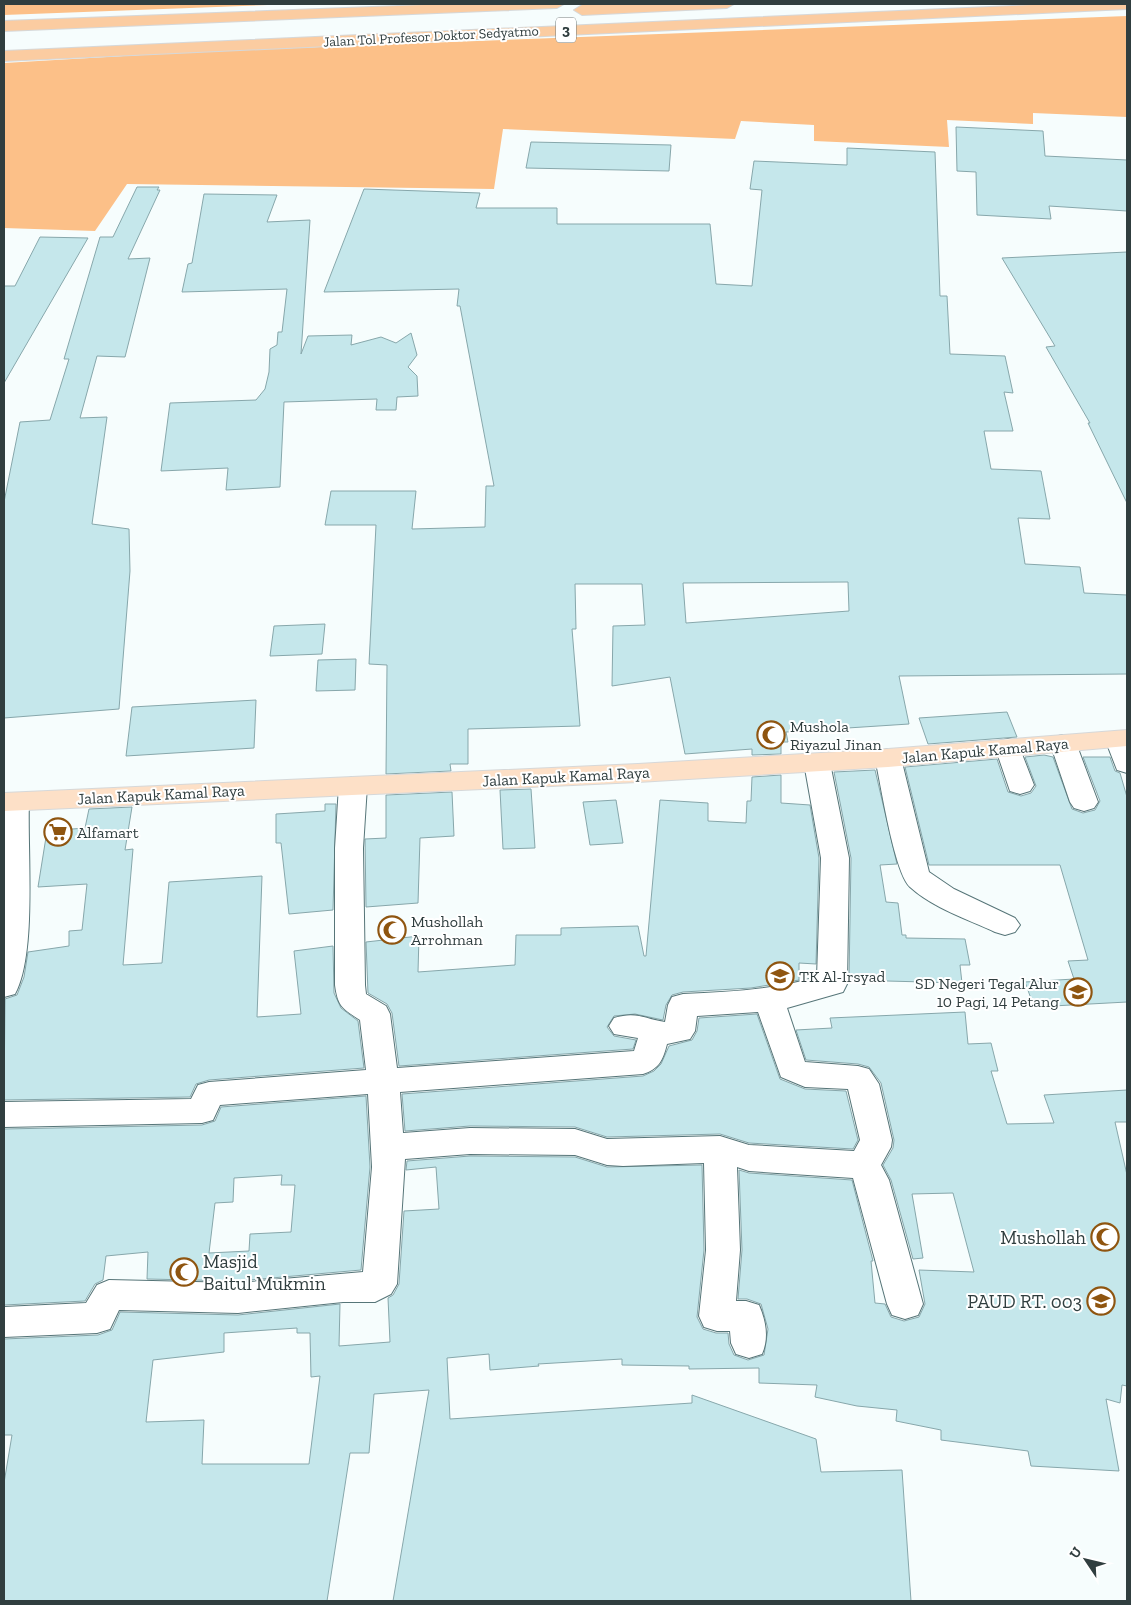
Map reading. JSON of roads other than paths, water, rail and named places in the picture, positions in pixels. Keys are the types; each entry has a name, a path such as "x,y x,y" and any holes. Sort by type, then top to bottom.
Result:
{"highway":[{"name":"Jalan Tol Profesor Doktor Sedyatmo","path":"4,26 557,4"},
{"name":"Jalan Tol Profesor Doktor Sedyatmo","path":"4,37 727,4"},
{"name":"Jalan Tol Profesor Doktor Sedyatmo","path":"4,45 935,4"},
{"name":"Jalan Tol Profesor Doktor Sedyatmo","path":"4,56 1127,5"}],"main road":[{"name":"Jalan Kapuk Kamal Raya","path":"10,802 888,758 1122,739"}],"street":[{"path":"1122,739 1127,764"},
{"path":"1062,743 1084,802"},
{"path":"1008,747 1020,785"},
{"path":"888,758 912,867 919,879 944,896 1005,926"},
{"path":"4,1115 202,1111 209,1094 643,1062 648,1057 652,1038 658,1033 679,1030 682,1007 686,1003 769,999 791,996 832,984 836,858 817,762"},
{"path":"4,1322 97,1318 102,1313 105,1299 109,1295 238,1298 343,1287 375,1287 380,1280 389,1167 383,1080 375,1014 352,1000 350,984 349,848 352,786"},
{"path":"4,986 15,906 13,830 10,802"},
{"path":"769,999 792,1069 796,1073 858,1078 863,1084 876,1140 875,1146 864,1165"},
{"path":"625,1026 645,1027 658,1033"},
{"path":"387,1147 470,1141 576,1142 607,1152 720,1149 749,1158 864,1165"},
{"path":"720,1149 723,1250 718,1316 746,1316 749,1342"},
{"path":"864,1165 872,1180 905,1304"}],"place":[{"name":"Mushola Riyazul Jinan","path":"771,735"},
{"name":"Alfamart","path":"58,832"},
{"name":"Mushollah Arrohman","path":"392,930"},
{"name":"TK Al-Irsyad","path":"780,976"},
{"name":"SD Negeri Tegal Alur 10 Pagi, 14 Petang","path":"1078,992"},
{"name":"Mushollah","path":"1105,1237"},
{"name":"Masjid Baitul Mukmin","path":"184,1272"},
{"name":"PAUD RT. 003","path":"1101,1301"}]}
